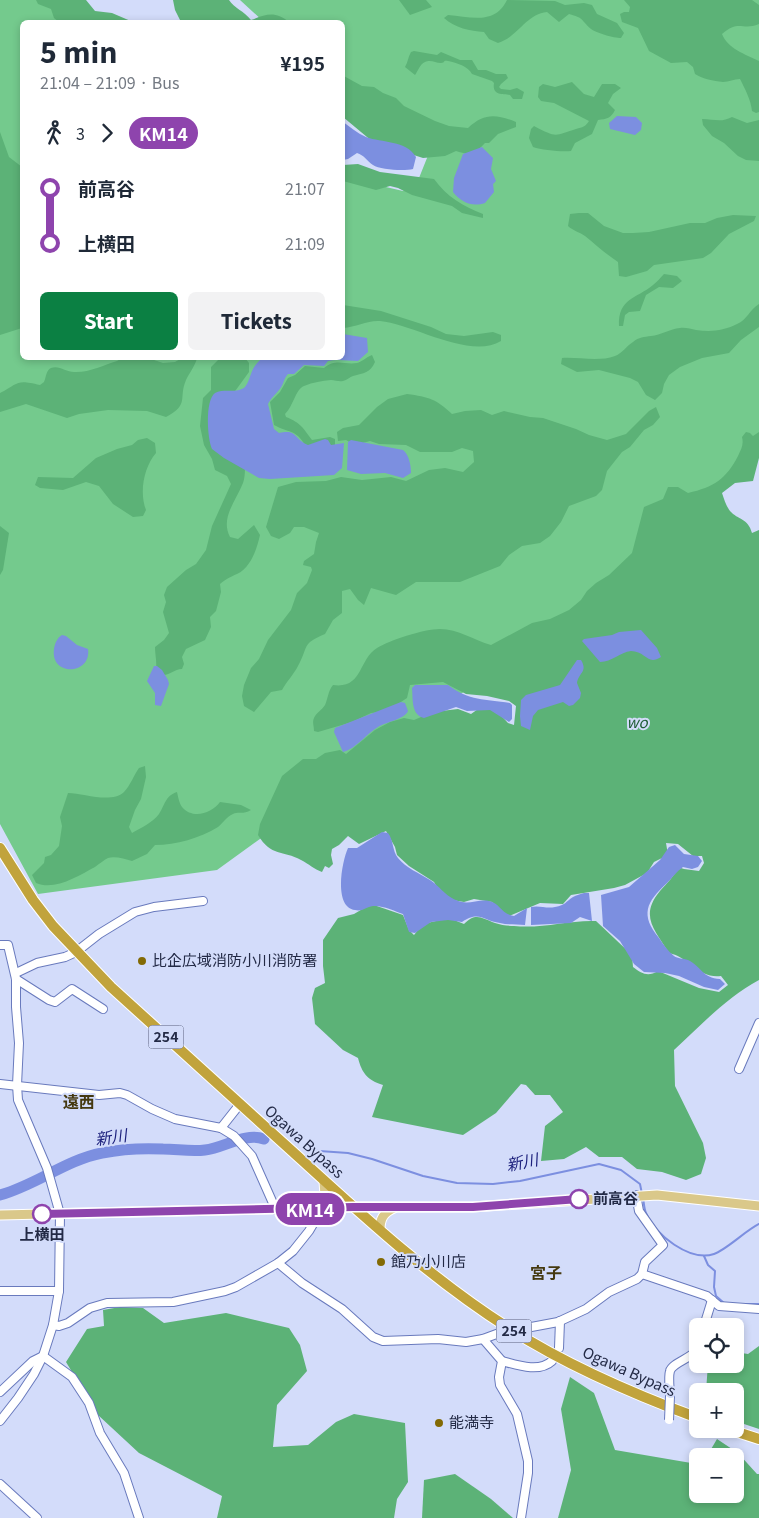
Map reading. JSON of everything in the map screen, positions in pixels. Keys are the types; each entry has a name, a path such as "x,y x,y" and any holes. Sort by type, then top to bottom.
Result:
{"highway":[{"name":"Ogawa Bypass","path":"0,848 33,900 76,952 118,993 380,1230 454,1290 515,1331 592,1373 635,1393 689,1414"},
{"path":"744,1434 759,1439"}],"main road":[{"path":"308,1209 318,1204 325,1196 324,1181"},
{"path":"0,1215 353,1207 473,1207 636,1195 687,1197 759,1206"},
{"path":"380,1230 383,1216 387,1211 394,1208"}],"street":[{"path":"16,976 37,963 65,958 135,912 154,907 202,901"},
{"path":"0,945 8,945 16,976 19,1043 18,1100 47,1168 60,1214 59,1291 52,1325 43,1356 29,1382 0,1421"},
{"path":"16,976 49,1000 55,1002 72,989 103,1009"},
{"path":"739,1069 759,1023"},
{"path":"0,1084 100,1095 120,1093 175,1119 221,1128 234,1136 252,1156 276,1210"},
{"path":"221,1128 240,1104"},
{"path":"278,1263 342,1309 373,1337 382,1341 438,1339 466,1342 483,1339 560,1321 586,1309 609,1292 637,1279 642,1274 645,1262 663,1245 639,1211 636,1195"},
{"path":"52,1325 59,1326 68,1323 90,1308 106,1303 173,1302 236,1287 278,1263 293,1251 309,1231 322,1209"},
{"path":"642,1274 700,1293 719,1306 759,1309"},
{"path":"0,1291 59,1291"},
{"path":"706,1318 712,1300"},
{"path":"560,1321 560,1348"},
{"path":"483,1339 502,1361 514,1365 544,1366 552,1361"},
{"path":"0,1392 33,1361 43,1356"},
{"path":"43,1356 72,1377 89,1403 100,1433 124,1473 139,1518"},
{"path":"669,1424 670,1371 673,1367 689,1358"},
{"path":"502,1361 499,1377 500,1385 517,1414 528,1462 521,1518"},
{"path":"0,1484 37,1518"}],"green space":[{"path":"0,0 71,0 102,20 20,20 20,360 345,360 345,177 403,191 419,178 429,153 345,97 345,20 262,20 240,0 759,0 759,452 635,556 573,613 217,870 38,894 0,824"},
{"path":"36,0 86,0 95,11 112,13 128,20 56,20 51,9 38,4"},
{"path":"173,0 229,0 251,20 180,20"},
{"path":"399,0 426,0 432,7 410,15"},
{"path":"507,0 555,1 565,5 584,3 592,5 597,14 617,23 624,33 621,38 605,35 591,29 577,17 569,14 559,22 547,12 533,17 511,36 498,43 489,39 484,32 463,28 444,18 448,15 474,18 489,16 502,8"},
{"path":"624,0 752,0 759,5 759,24 733,27 722,34 728,44 759,61 759,112 752,111 740,79 723,82 705,78 695,74 693,67 687,62 671,63 649,51 638,28 622,22 620,14 629,12 630,7"},
{"path":"271,15 286,20 251,20"},
{"path":"411,52 437,55 441,52 460,60 472,60 478,70 506,74 508,78 499,87 510,90 517,88 524,92 522,99 513,99 510,95 496,92 492,81 472,74 465,67 448,61 441,63 427,61 420,66 415,75 405,67"},
{"path":"345,77 362,86 374,87 396,98 404,106 449,126 468,128 479,120 491,116 502,117 516,122 516,127 498,134 489,143 485,143 478,150 469,154 456,151 445,156 423,158 373,142 345,119"},
{"path":"572,82 584,94 594,97 602,84 615,84 621,88 613,94 608,103 615,110 612,115 598,120 592,134 575,143 571,151 533,147 529,138 531,129 534,126 555,135 582,127 589,121 554,103 541,101 538,97 539,87 543,84 555,87"},
{"path":"732,117 747,123 759,120 759,161 746,160 738,156 724,143 712,136 703,125 702,119 721,120"},
{"path":"0,132 9,157 20,165 20,329 0,335"},
{"path":"358,164 380,172 434,179 450,196 483,214 483,218 462,213 452,206 412,195 398,188 390,186 376,190 345,182 345,165"},
{"path":"588,213 604,226 623,233 649,232 690,223 705,223 717,218 733,215 756,216 754,221 729,234 711,253 703,258 654,265 647,271 626,277 619,276 618,262 585,236 568,226 570,214"},
{"path":"664,274 677,276 682,281 673,288 659,287 646,295 640,311 629,312 625,315 623,326 619,326 619,317 625,304 647,290"},
{"path":"759,304 759,327 741,340 729,353 702,358 680,367 669,375 662,393 655,400 646,395 638,382 630,378 599,370 577,372 561,364 562,358 609,358 620,353 637,339 676,329 684,328 707,331 727,328 740,322"},
{"path":"345,305 381,311 431,327 446,334 464,336 493,332 501,335 501,341 488,346 458,344 380,321 345,328"},
{"path":"372,355 375,362 366,372 343,381 321,381 301,388 285,414 286,417 301,426 312,440 330,437 335,439 335,447 305,445 295,434 274,425 270,402 280,392 288,378 295,375 305,366 324,368 332,363 357,363"},
{"path":"154,360 163,363 178,360 196,360 186,380 181,405 166,417 147,411 108,410 79,414 67,418 26,404 0,412 0,393 22,382 40,385 44,382 47,372 51,368 57,367 74,372 85,371 117,361"},
{"path":"218,360 247,360 249,363 249,372 233,394 244,452 245,475 228,516 227,530 230,537 238,539 254,525 260,535 255,551 246,567 220,584 221,592 216,611 210,617 211,627 205,640 186,649 182,657 184,664 182,669 163,675 156,670 155,647 169,633 163,612 166,602 164,595 167,587 186,570 196,564 206,550 212,526 231,484 227,476 215,470 212,459 204,445 200,426 203,398 211,390 211,367"},
{"path":"407,394 432,399 452,414 481,410 492,415 504,411 543,418 607,440 626,434 649,411 656,407 660,417 653,425 644,430 630,447 622,452 607,471 602,490 596,496 569,506 561,522 550,536 540,543 522,546 509,555 500,566 460,582 416,582 396,595 371,588 364,605 350,589 342,591 342,613 333,620 325,634 309,643 296,669 282,690 271,692 254,712 244,706 242,696 244,685 251,668 259,659 268,640 291,610 297,593 307,583 312,570 311,567 303,565 304,561 314,554 319,533 304,527 294,527 290,533 279,539 271,536 266,527 278,487 296,482 326,481 341,477 362,480 391,477 406,481 429,470 445,468 463,472 474,462 473,451 462,448 452,452 420,452 406,445 379,444 370,441 355,445 346,440 338,441 337,432 343,428 359,425 388,399"},
{"name":"wo","path":"746,432 753,436 759,432 759,458 753,481 735,483 722,493 730,511 748,524 752,533 759,530 759,980 725,1003 674,1050 675,1086 703,1143 706,1158 701,1174 686,1180 662,1172 637,1169 622,1157 599,1157 586,1147 564,1159 541,1161 545,1126 563,1112 550,1095 535,1095 526,1085 521,1084 496,1113 463,1135 372,1117 383,1085 369,1078 363,1072 358,1058 343,1050 315,1024 312,998 315,988 325,983 323,940 338,918 354,914 371,904 403,915 409,930 414,935 423,924 449,918 464,924 472,918 479,917 502,925 524,927 596,921 632,955 633,967 642,973 651,974 658,971 699,988 719,992 728,985 721,976 706,974 676,955 669,953 651,923 651,908 654,900 678,867 699,871 704,863 702,856 693,856 678,844 666,843 668,855 654,862 647,873 625,885 571,895 563,904 540,903 507,917 492,902 474,899 464,902 452,900 441,894 434,882 409,866 397,855 395,847 386,831 359,844 348,836 332,849 333,864 329,868 325,866 322,872 295,857 273,850 258,835 260,824 282,776 303,759 316,759 325,753 340,750 346,754 375,730 390,722 404,718 414,720 433,712 458,709 471,714 481,707 496,710 508,723 514,725 516,706 509,701 466,694 443,682 410,685 407,698 387,711 371,713 352,722 318,732 314,731 313,720 325,705 333,685 350,683 371,653 390,642 433,629 447,629 491,645 532,623 550,619 569,610 581,600 587,591 609,575 632,553 644,507 663,499 668,487 678,487 688,493 705,488 718,481 729,471 738,456 742,445 742,437"},
{"path":"147,438 155,443 156,453 148,465 144,480 143,495 146,510 143,516 133,517 113,504 99,486 86,482 63,490 40,488 35,485 38,477 73,478 96,458"},
{"path":"0,526 9,533 3,570 0,575"},
{"path":"145,766 146,777 141,799 129,827 132,833 154,820 168,798 177,792 182,807 191,813 202,814 217,806 220,802 241,805 251,810 233,814 226,818 218,827 196,838 171,844 155,845 147,854 132,861 111,857 95,867 59,884 43,885 36,883 32,875 44,863 45,857 51,855 59,846 62,826 60,817 68,793 105,798 118,795 126,790 139,768"},
{"path":"120,1307 143,1308 164,1323 226,1313 289,1328 300,1345 307,1371 277,1405 273,1447 308,1445 336,1422 354,1414 405,1423 408,1482 397,1499 394,1518 217,1518 222,1496 139,1453 98,1415 66,1362 87,1329 104,1326 103,1310"},
{"path":"759,1346 759,1429 744,1424 744,1383 707,1383 707,1373 744,1373 744,1353 748,1354"},
{"path":"570,1377 594,1393 615,1450 689,1463 689,1503 744,1503 744,1460 759,1474 759,1518 558,1518 571,1470 561,1409"},
{"path":"717,1439 730,1448 712,1448"},
{"path":"455,1474 491,1499 513,1518 422,1518 424,1480"}],"water":[{"path":"617,116 636,117 642,123 641,130 635,135 610,129 609,123"},
{"path":"345,123 366,137 400,145 412,152 416,157 413,169 404,170 376,167 357,153 345,160"},
{"path":"482,147 493,158 491,169 496,181 493,184 494,192 485,203 472,204 460,199 453,192 454,178 463,154"},
{"path":"345,334 367,338 368,352 358,361 339,360 345,360"},
{"path":"260,360 332,360 328,361 324,366 304,365 294,374 288,374 281,388 268,404 274,429 279,433 293,433 303,443 308,445 325,439 331,445 344,443 342,468 334,475 259,478 212,449 209,437 208,411 212,397 215,393 238,390 245,387 254,368"},
{"path":"351,440 403,450 409,460 411,473 403,478 385,473 361,474 347,470 348,442"},
{"path":"641,630 657,648 661,657 653,660 640,653 631,651 600,662 582,641 619,632"},
{"path":"62,635 77,645 88,649 88,658 78,668 64,668 54,658 55,645"},
{"path":"577,660 581,660 584,667 577,683 581,693 580,698 573,705 569,706 563,702 538,710 533,716 530,730 521,726 521,700 526,695 560,685"},
{"path":"154,666 162,670 169,684 161,706 155,705 155,693 147,681"},
{"path":"415,685 448,685 470,697 510,703 512,705 512,719 509,722 490,710 467,711 456,707 424,718 417,714 415,710 412,688"},
{"path":"401,702 405,703 408,711 406,714 378,727 352,748 343,752 334,732 335,728"},
{"path":"382,832 388,833 396,855 401,862 430,880 452,898 465,902 493,902 506,913 514,916 527,908 525,925 503,924 481,917 473,917 462,922 448,920 431,922 415,933 409,932 403,914 396,911 377,906 360,910 348,907 344,901 341,883 343,863 348,848 357,848"},
{"path":"675,845 684,854 698,856 702,861 698,867 692,869 683,867 654,896 648,909 649,922 664,945 674,956 688,960 709,977 720,979 725,984 718,990 704,987 679,976 644,972 634,964 620,941 603,926 601,895 629,887 660,860 669,847"},
{"path":"589,893 592,921 580,917 571,923 531,925 531,907 559,906 574,896"}],"waterway":[{"name":"新川","path":"0,1195 13,1191 76,1161 102,1153 140,1149 200,1151 249,1137 264,1139"},
{"name":"新川","path":"305,1150 348,1153 423,1176 457,1183 493,1184 520,1181 599,1164 621,1170 640,1184 642,1194"},
{"name":"新川","path":"643,1198 646,1213 657,1230 674,1245 695,1254 705,1255 719,1252 759,1224"},
{"path":"704,1256 708,1265 715,1271 714,1287 716,1296 724,1303"},
{"path":"741,1304 759,1304"}],"bus line":[{"name":"KM14","path":"42,1214 353,1207 473,1207 579,1199"}],"place":[{"name":"比企広域消防小川消防署","path":"142,961"},
{"name":"前高谷","path":"579,1199"},
{"name":"上横田","path":"42,1214"},
{"name":"館乃小川店","path":"381,1262"},
{"name":"能満寺","path":"439,1423"}],"district":[{"name":"遠西","path":"79,1102"},
{"name":"宮子","path":"546,1273"}]}
